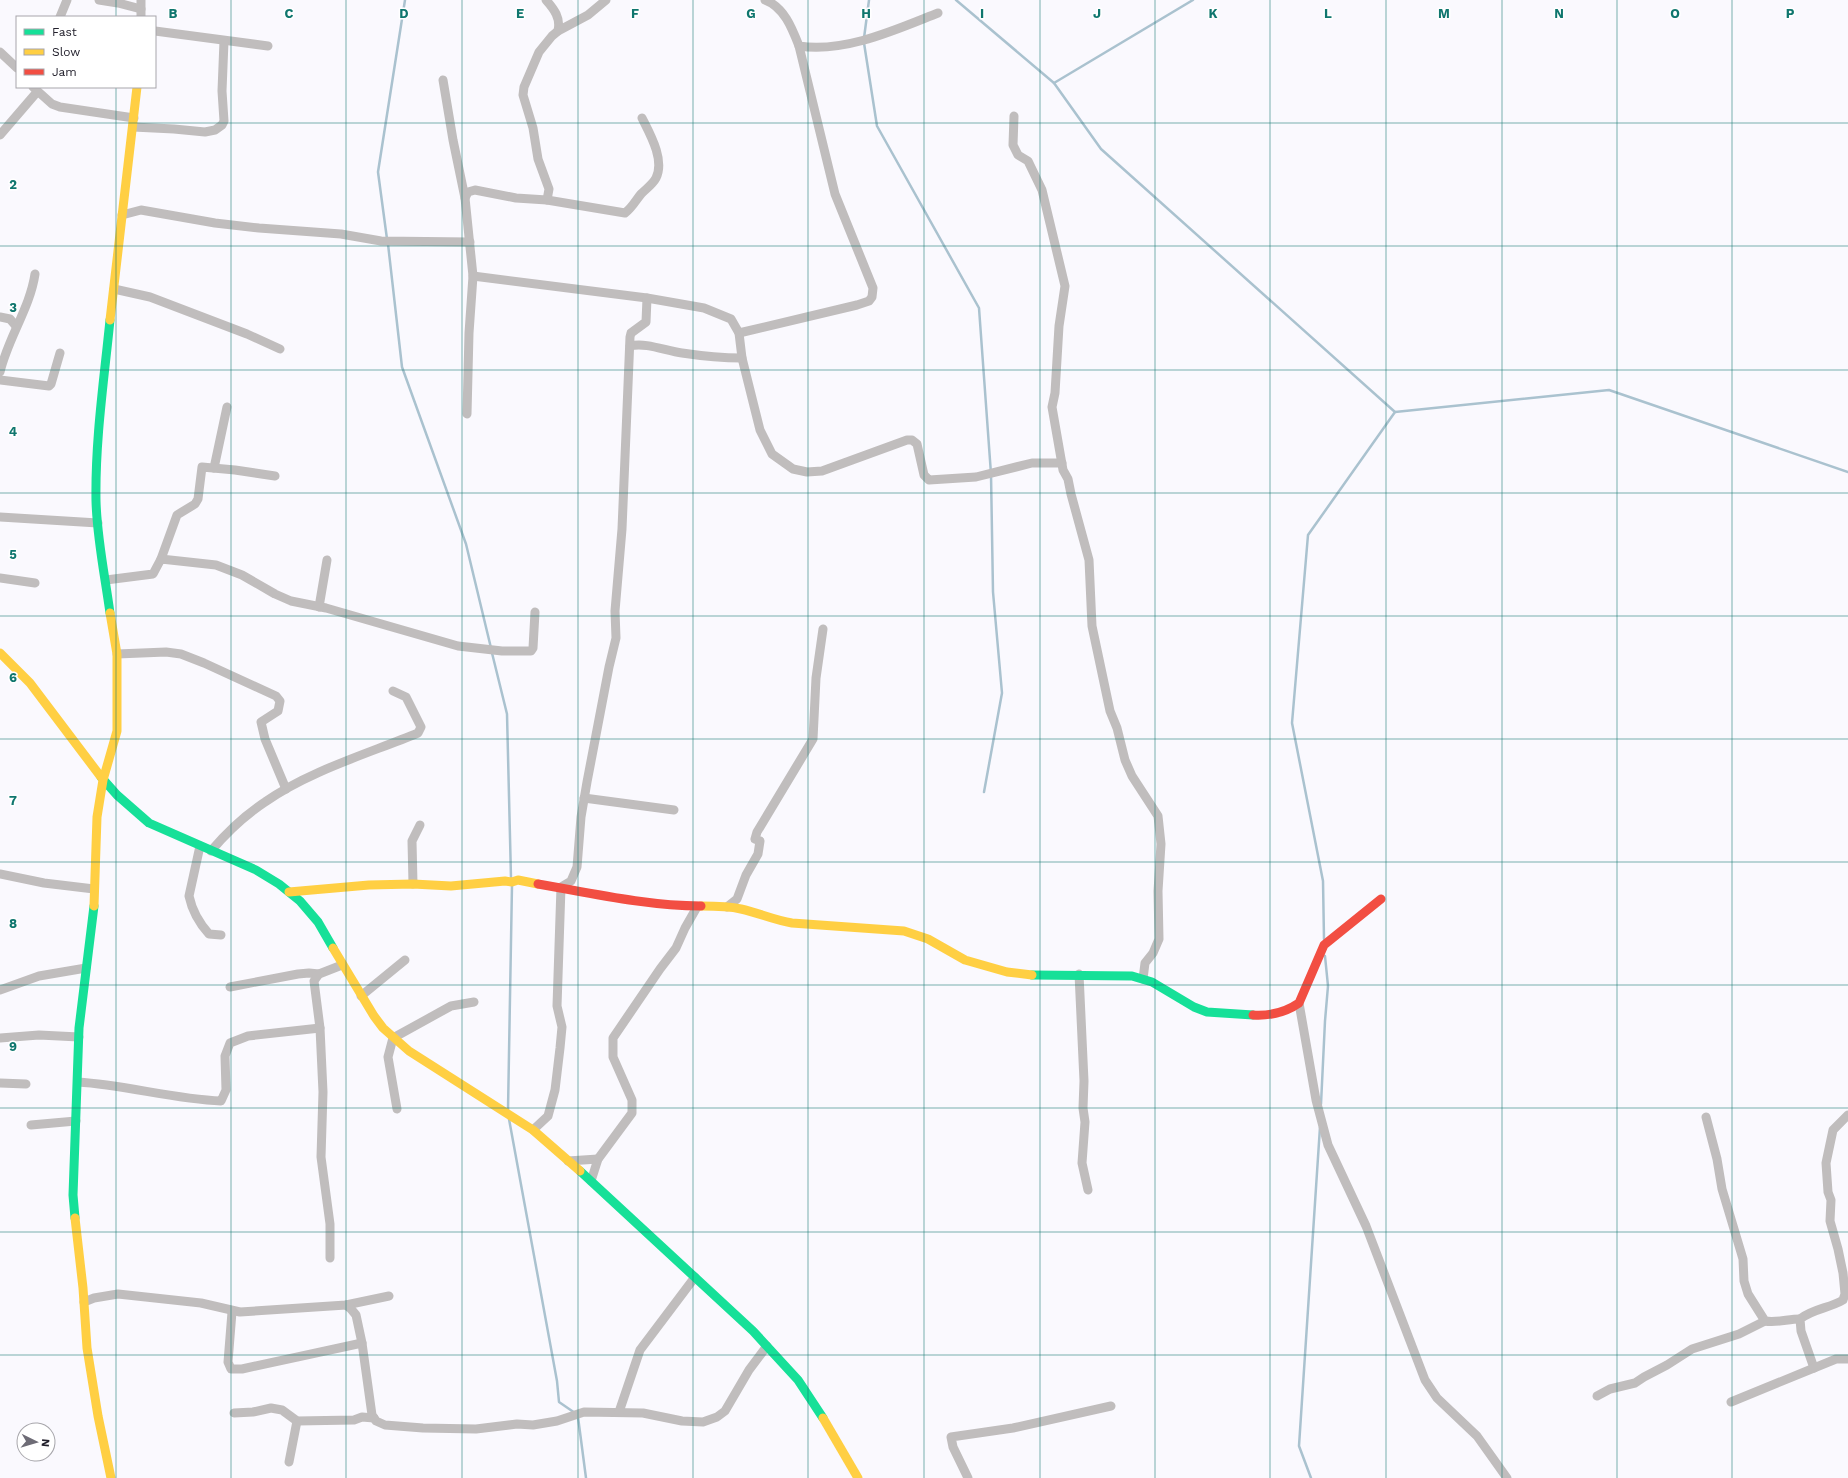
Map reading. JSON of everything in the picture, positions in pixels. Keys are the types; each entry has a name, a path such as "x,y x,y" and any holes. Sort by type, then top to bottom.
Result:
{"street":[{"path":"60,16 67,0"},
{"path":"99,0 141,9"},
{"path":"546,0 554,9 558,17 560,23 558,31"},
{"path":"547,200 549,189 538,158 533,128 523,94 524,87 539,52 558,31 584,18 606,0"},
{"path":"739,333 857,306 869,301 872,297 873,288 835,194 799,46 794,33 780,9 765,0"},
{"path":"799,46 826,47 863,40 895,31 938,14"},
{"path":"156,31 268,46"},
{"path":"133,127 174,128 205,132 215,130 222,125 224,121 222,91 224,41"},
{"path":"0,52 16,67"},
{"path":"443,80 464,198 473,276 469,333 467,414"},
{"path":"111,1478 87,1348 84,1302 74,1214 79,1037 94,889 97,816 103,780 117,731 117,654 98,523 96,459 102,393 137,88"},
{"path":"0,135 35,89 52,104 60,107 134,118"},
{"path":"1014,116 1013,145 1018,155 1028,161 1042,190 1065,286 1059,326 1055,393 1052,407 1063,470 1068,479 1089,560 1092,626 1110,711 1117,728 1125,760 1132,776 1158,816 1161,844 1158,891 1158,939 1153,953 1145,963 1143,979"},
{"path":"464,198 468,192 475,190 516,198 547,200 625,213 630,210 636,200 656,177 658,165 656,148 642,118"},
{"path":"122,215 141,210 215,223 341,234 381,240 470,242"},
{"path":"0,372 4,354 33,290 35,274"},
{"path":"473,276 647,298 704,308 731,318 739,333 742,358 760,430 772,454 793,469 807,472 822,471 907,440 912,440 917,444 924,475 929,480 976,477 1032,463 1062,463"},
{"path":"114,289 150,297 247,334 280,350"},
{"path":"561,887 571,881 577,866 584,798 616,638 615,611 622,529 631,333 646,322 647,298"},
{"path":"0,317 10,319 16,326"},
{"path":"630,346 634,345 657,348 714,358 742,358"},
{"path":"0,380 49,386 51,384 60,353"},
{"path":"214,468 227,407"},
{"path":"106,580 153,574 161,559 177,515 195,504 198,499 202,467 275,476"},
{"path":"0,517 98,523"},
{"path":"161,559 216,565 242,575 280,596 458,646 502,651 531,651 533,648 535,612"},
{"path":"318,607 327,560"},
{"path":"0,578 36,583"},
{"path":"727,907 737,899 746,875 758,854 760,841 755,839 758,832 813,739 816,678 823,628"},
{"path":"117,654 166,652 180,654 204,663 276,696 280,701 278,711 261,722 265,740 286,789"},
{"path":"0,653 30,684 103,780 117,795 149,823 256,870 300,901 318,922 361,996 383,1028 393,1038 409,1051 534,1130 696,1277 767,1346 798,1380 832,1431 858,1478"},
{"path":"211,851 244,817 265,801 286,789 307,778 418,733 421,727 406,697 394,691"},
{"path":"584,798 674,810"},
{"path":"413,884 412,841 420,825"},
{"path":"200,846 189,896 190,902 209,934 221,935"},
{"path":"0,874 44,883 94,889"},
{"path":"289,892 333,887 413,884 451,886 505,881 512,882 518,880 607,896 697,907 727,907 742,909 778,921 792,923 904,932 928,939 965,960 1006,972 1032,975 1079,974 1132,976 1152,982 1194,1007 1207,1012 1266,1016 1286,1010 1299,1003"},
{"path":"534,1130 548,1116 555,1090 560,1048 562,1027 556,1006 561,887"},
{"path":"1381,899 1324,945 1299,1003 1316,1100 1328,1145 1366,1226 1425,1380 1437,1398 1477,1436 1507,1478"},
{"path":"591,1181 598,1159 632,1113 632,1100 613,1057 613,1038 676,948 697,907"},
{"path":"361,996 405,960"},
{"path":"230,987 298,974 319,974 342,965"},
{"path":"0,990 39,976 86,968"},
{"path":"319,974 314,981 320,1028 323,1092 321,1157 330,1224 330,1258"},
{"path":"1079,974 1084,1081 1083,1108 1085,1122 1082,1163 1088,1190"},
{"path":"397,1109 388,1056 393,1038 451,1006 474,1002"},
{"path":"78,1082 132,1088 198,1100 221,1102 226,1090 225,1056 230,1043 248,1036 320,1028"},
{"path":"0,1038 39,1036 79,1037"},
{"path":"0,1083 26,1084"},
{"path":"1598,1396 1610,1389 1636,1383 1667,1366 1692,1349 1739,1334 1765,1321 1773,1322 1800,1319 1806,1315 1843,1300 1845,1294 1843,1273 1838,1248 1830,1221 1831,1200 1828,1192 1826,1163 1833,1130 1848,1115"},
{"path":"1706,1117 1717,1159 1722,1188 1743,1259 1744,1281 1748,1294 1765,1321"},
{"path":"31,1125 76,1121"},
{"path":"568,1161 598,1159"},
{"path":"619,1412 640,1350 696,1277"},
{"path":"84,1302 94,1298 118,1294 201,1303 232,1312 346,1306 389,1296"},
{"path":"346,1306 351,1309 356,1316 362,1343 371,1409 374,1418"},
{"path":"232,1312 228,1362 231,1369 242,1369 362,1343"},
{"path":"1800,1319 1801,1331 1814,1368"},
{"path":"234,1412 253,1412 272,1408 282,1410 297,1421 354,1420 362,1417 374,1418 385,1425 424,1428 476,1429 517,1424 539,1424 584,1412 603,1414 619,1412 655,1414 690,1422 712,1420 725,1411 749,1370 767,1346"},
{"path":"1731,1402 1836,1359 1848,1359"},
{"path":"968,1478 952,1447 951,1437 1013,1428 1111,1406"},
{"path":"289,1462 297,1421"}],"waterway":[{"path":"387,239 378,172 405,0"},
{"path":"864,38 869,0"},
{"path":"956,0 1054,83 1101,149 1395,412 1609,390 1848,472"},
{"path":"1054,83 1193,0"},
{"path":"864,43 877,126 979,308 991,474 993,592 1002,693 984,792"},
{"path":"388,244 402,367 466,544 491,648"},
{"path":"1324,939 1323,881 1292,723 1308,535 1395,412"},
{"path":"492,653 507,714 511,878"},
{"path":"508,1110 512,885"},
{"path":"1321,1104 1328,986 1325,956"},
{"path":"509,1119 557,1381 559,1402 575,1413"},
{"path":"1311,1478 1299,1446 1320,1127"},
{"path":"578,1417 586,1478"}],"traffic: fast":[{"path":"110,320 98,433 96,478 97,515 110,613"},
{"path":"101,777 117,795 149,823 256,870 279,884 300,901 318,922 333,948"},
{"path":"75,1218 73,1195 79,1028 94,906"},
{"path":"1032,975 1132,976 1152,982 1194,1007 1207,1012 1253,1015"},
{"path":"580,1171 753,1331 798,1380 823,1418"}],"traffic: slow":[{"path":"110,320 137,88"},
{"path":"94,906 97,817 103,780 117,731 117,654 110,613"},
{"path":"0,653 30,683 101,777"},
{"path":"289,892 369,885 413,884 451,886 505,881 512,882 518,880 538,884"},
{"path":"701,906 736,908 792,923 904,931 928,939 965,960 1007,972 1032,975"},
{"path":"333,948 374,1016 383,1028 409,1051 533,1130 580,1171"},
{"path":"75,1218 83,1288 87,1348 98,1416 111,1478"},
{"path":"823,1418 858,1478"}],"traffic: jam":[{"path":"538,884 660,904 701,906"},
{"path":"1253,1015 1277,1013 1289,1009 1299,1003 1324,945 1381,899"}]}
